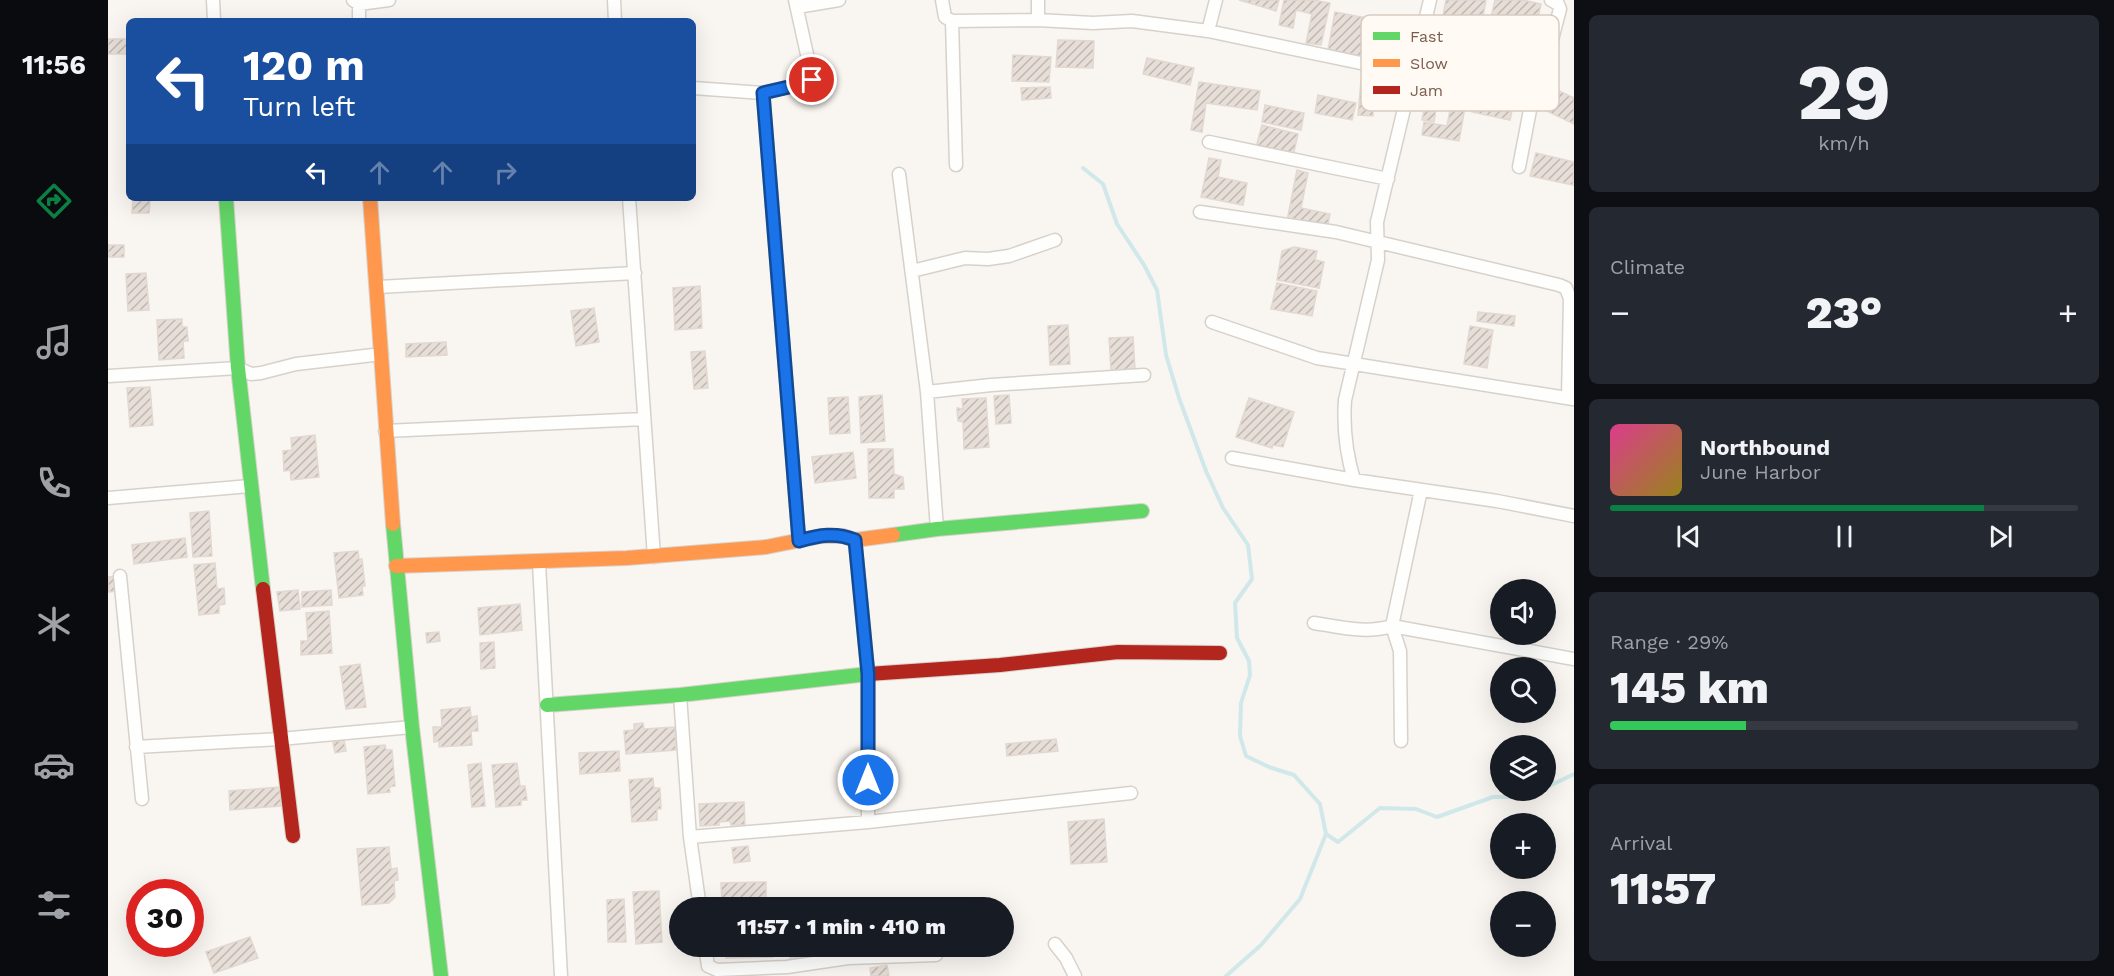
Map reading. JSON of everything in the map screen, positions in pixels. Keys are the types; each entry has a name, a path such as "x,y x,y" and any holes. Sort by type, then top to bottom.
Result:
{"street":[{"path":"213,0 214,18"},
{"path":"359,18 356,2 388,0"},
{"path":"614,0 615,18"},
{"path":"696,88 763,93 812,80 796,4 839,0"},
{"path":"942,0 945,17 952,21 1038,20 1093,23 1132,21 1208,31 1361,63"},
{"path":"1038,0 1038,20"},
{"path":"1208,31 1216,0"},
{"path":"1427,15 1430,0"},
{"path":"1551,0 1558,4 1560,9 1558,15"},
{"path":"952,21 956,165"},
{"path":"763,93 799,541"},
{"path":"1354,480 1348,457 1344,424 1345,400 1378,260 1377,222 1404,111"},
{"path":"1519,167 1530,111"},
{"path":"1209,142 1388,179"},
{"path":"899,174 927,392 937,529"},
{"path":"226,201 238,368 250,486 293,836"},
{"path":"370,201 396,566 441,976"},
{"path":"629,201 654,557"},
{"path":"1200,212 1336,232 1566,288 1570,299 1571,398 1317,358 1212,322"},
{"path":"912,271 965,258 988,259 1009,256 1055,240"},
{"path":"378,287 635,273"},
{"path":"110,376 238,368 251,374 296,364 382,354"},
{"path":"927,392 991,385 1144,375"},
{"path":"385,431 644,419"},
{"path":"1232,458 1354,480 1497,501 1574,516"},
{"path":"108,498 250,486"},
{"path":"1401,741 1400,651 1392,626 1421,490"},
{"path":"396,566 539,563 654,557 740,550 830,534 843,535 855,540 937,529 1142,511"},
{"path":"855,540 868,674 867,822"},
{"path":"539,563 561,976"},
{"path":"120,576 142,799"},
{"path":"1314,623 1364,631 1392,626 1574,659"},
{"path":"547,705 680,695 868,674 999,665 1118,652 1220,653"},
{"path":"680,695 690,837 698,897"},
{"path":"136,747 280,739 412,727"},
{"path":"690,837 867,822 1131,793"},
{"path":"1056,944 1075,976"},
{"path":"707,957 708,966 717,970 787,967 848,958 877,957"}],"building":[{"path":"1239,0 1279,0 1276,11"},
{"path":"1284,0 1313,0 1330,3 1321,45 1306,43 1312,14 1296,10 1293,28 1279,25"},
{"path":"1446,0 1486,0 1483,15 1443,15"},
{"path":"1495,0 1523,0 1541,4 1539,15 1492,15"},
{"path":"1335,12 1361,17 1361,56 1328,50"},
{"path":"108,39 126,39 126,54 108,54"},
{"path":"1058,40 1094,41 1093,68 1056,67"},
{"path":"1013,55 1051,57 1049,82 1012,81"},
{"path":"1147,58 1194,68 1190,85 1143,74"},
{"path":"1361,81 1361,111 1373,111 1373,116 1358,115"},
{"path":"1199,82 1260,91 1257,110 1206,103 1202,132 1191,130"},
{"path":"1050,87 1051,98 1022,100 1021,88"},
{"path":"1559,91 1574,98 1574,124 1547,111 1559,111"},
{"path":"1318,95 1356,103 1352,120 1315,113"},
{"path":"1265,105 1304,113 1301,130 1262,122"},
{"path":"1424,111 1436,111 1434,122 1422,120"},
{"path":"1450,111 1464,111 1459,141 1422,135 1424,122 1447,126"},
{"path":"1472,111 1512,111 1510,120"},
{"path":"1262,125 1298,134 1293,156 1256,147"},
{"path":"1536,153 1574,162 1573,185 1530,176"},
{"path":"1209,158 1221,160 1218,177 1247,183 1243,205 1201,197"},
{"path":"1297,170 1308,173 1301,208 1330,214 1327,229 1287,221"},
{"path":"133,201 150,201 149,213 132,213"},
{"path":"108,245 124,245 124,257 108,257"},
{"path":"1294,247 1317,251 1315,260 1324,262 1319,288 1277,280 1282,251"},
{"path":"146,273 149,310 128,311 126,274"},
{"path":"1277,283 1317,291 1312,316 1271,309"},
{"path":"700,286 702,328 675,330 673,288"},
{"path":"594,308 599,342 576,346 571,311"},
{"path":"1478,312 1515,316 1514,326 1477,321"},
{"path":"182,319 182,327 187,327 188,341 183,341 184,358 159,360 157,320"},
{"path":"1068,325 1070,364 1050,365 1048,326"},
{"path":"1470,326 1493,330 1487,368 1464,364"},
{"path":"1133,337 1135,369 1111,370 1109,338"},
{"path":"446,342 447,355 406,357 406,344"},
{"path":"705,351 708,388 694,389 691,352"},
{"path":"150,387 153,425 130,427 127,388"},
{"path":"882,395 885,441 861,443 859,397"},
{"path":"1009,395 1011,423 996,424 994,396"},
{"path":"848,397 850,433 830,434 828,398"},
{"path":"986,398 989,447 964,449 963,422 958,421 957,408 963,409 962,399"},
{"path":"1249,398 1294,412 1283,447 1273,445 1272,448 1236,437"},
{"path":"315,435 319,477 291,480 290,470 284,471 283,451 292,450 291,438"},
{"path":"868,449 893,449 894,474 903,477 904,489 894,489 894,498 869,498"},
{"path":"853,452 856,478 815,483 812,457"},
{"path":"209,511 212,556 193,557 190,513"},
{"path":"185,538 187,557 134,564 132,545"},
{"path":"358,551 359,559 362,559 365,586 362,586 363,595 339,598 334,553"},
{"path":"215,563 217,589 224,588 225,604 219,605 219,613 199,615 194,565"},
{"path":"116,576 118,591 108,592 108,577"},
{"path":"298,590 300,609 280,611 277,592"},
{"path":"331,590 332,605 302,607 302,592"},
{"path":"520,604 522,630 480,635 478,608"},
{"path":"329,611 332,653 301,655 301,641 308,641 306,613"},
{"path":"439,632 440,641 427,643 426,633"},
{"path":"494,642 495,668 481,669 480,643"},
{"path":"360,664 366,707 346,709 340,667"},
{"path":"470,707 471,717 477,716 478,731 471,731 472,745 439,747 439,741 434,742 433,727 442,727 441,710"},
{"path":"643,723 644,729 675,727 676,750 626,754 624,731 634,730 634,724"},
{"path":"1056,739 1058,751 1007,756 1006,744"},
{"path":"344,740 346,751 335,753 333,742"},
{"path":"385,745 386,750 392,750 395,786 389,787 390,792 368,794 364,747"},
{"path":"619,751 620,771 580,774 579,753"},
{"path":"481,763 485,806 472,807 468,765"},
{"path":"517,763 520,786 525,786 527,800 521,800 521,805 496,807 492,765"},
{"path":"653,778 654,788 660,788 661,809 657,809 657,820 632,822 629,780"},
{"path":"280,787 281,806 230,810 229,791"},
{"path":"744,802 745,825 731,825 730,821 719,822 719,825 700,826 699,804"},
{"path":"1104,819 1107,862 1071,864 1068,822"},
{"path":"748,846 750,861 734,863 732,848"},
{"path":"389,847 391,869 397,868 398,880 394,881 395,897 389,903 362,905 357,849"},
{"path":"766,882 766,897 722,897 721,883"},
{"path":"659,891 662,942 636,944 633,892"},
{"path":"624,899 626,942 608,942 607,900"},
{"path":"250,937 258,958 214,973 206,952"},
{"path":"726,957 773,957 726,958"},
{"path":"887,965 889,976 871,976 870,968"}],"waterway":[{"path":"1083,168 1103,184 1117,224 1144,265 1157,290 1166,355 1179,398 1206,471 1223,508 1248,545 1252,579 1235,603 1237,638 1249,661 1250,675 1241,703 1240,736 1246,756 1294,775 1320,804 1326,834 1338,842 1380,808 1416,809 1437,817 1490,798"},
{"path":"1556,783 1574,774"},
{"path":"1226,976 1261,945 1300,899 1326,834"}],"traffic: fast":[{"path":"226,201 238,368 263,589"},
{"path":"893,535 1142,511"},
{"path":"393,524 412,727 441,976"},
{"path":"547,705 680,695 868,674"}],"traffic: slow":[{"path":"370,201 393,524"},
{"path":"396,566 627,558 766,547 821,536 843,536 855,540 893,535"}],"traffic: jam":[{"path":"263,589 293,836"},
{"path":"868,674 1000,665 1118,652 1220,653"}],"route":[{"path":"812,80 763,93 799,541 830,534 843,535 855,540 868,674 868,780"}]}
